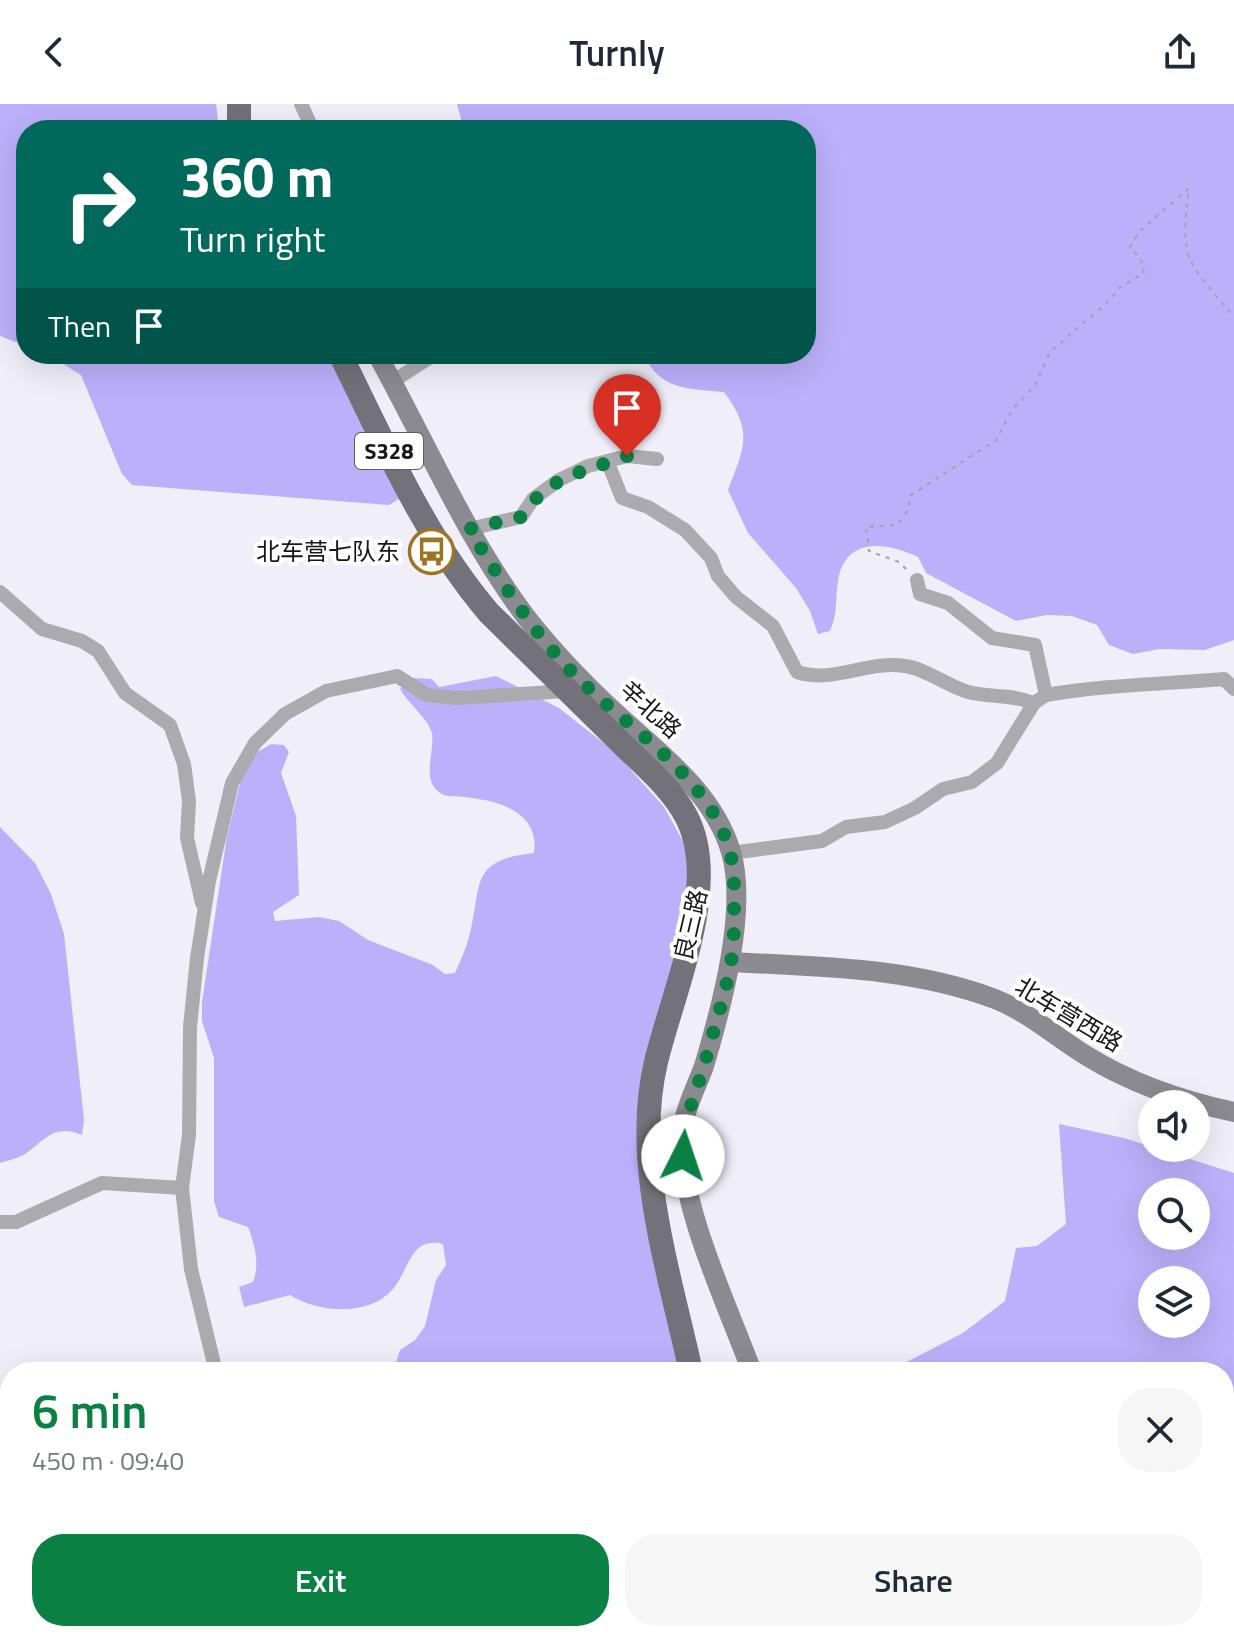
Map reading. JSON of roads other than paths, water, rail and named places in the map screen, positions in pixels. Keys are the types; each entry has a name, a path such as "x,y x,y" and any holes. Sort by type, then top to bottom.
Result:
{"main road":[{"name":"良三路","path":"345,364 410,494 467,587 678,803 693,830 702,867 691,928 655,1066 650,1137 657,1211 689,1362"}],"street":[{"name":"辛北路","path":"382,364 469,529 524,614 560,661 680,769 718,822 731,853 735,885 731,962 708,1053 685,1116 683,1156 693,1208 748,1362"},
{"path":"392,382 420,364"},
{"path":"469,529 521,517 533,499 559,480 588,466 627,456 657,459"},
{"path":"608,463 622,498 648,507 685,530 711,558 718,576 736,597 773,626 797,672 816,678 883,666 906,666 969,692 1040,699 1224,679 1234,689"},
{"path":"731,853 822,841 846,827 885,822 943,789 972,782 997,763 1040,699 1035,645 992,638 948,603 920,594 917,580"},
{"path":"0,592 42,629 82,641 98,651 125,693 170,725 184,764 189,801 187,838 204,911"},
{"path":"214,1362 191,1269 182,1188 189,1135 190,1027 204,911 232,783 255,743 285,714 326,691 397,676 427,695 457,698 568,691"},
{"name":"北车营西路","path":"731,962 889,972 966,989 1029,1015 1085,1055 1126,1078 1234,1112"},
{"path":"0,1222 16,1222 102,1183 182,1188"}],"place":[{"name":"北车营七队东","path":"431,551"}]}
